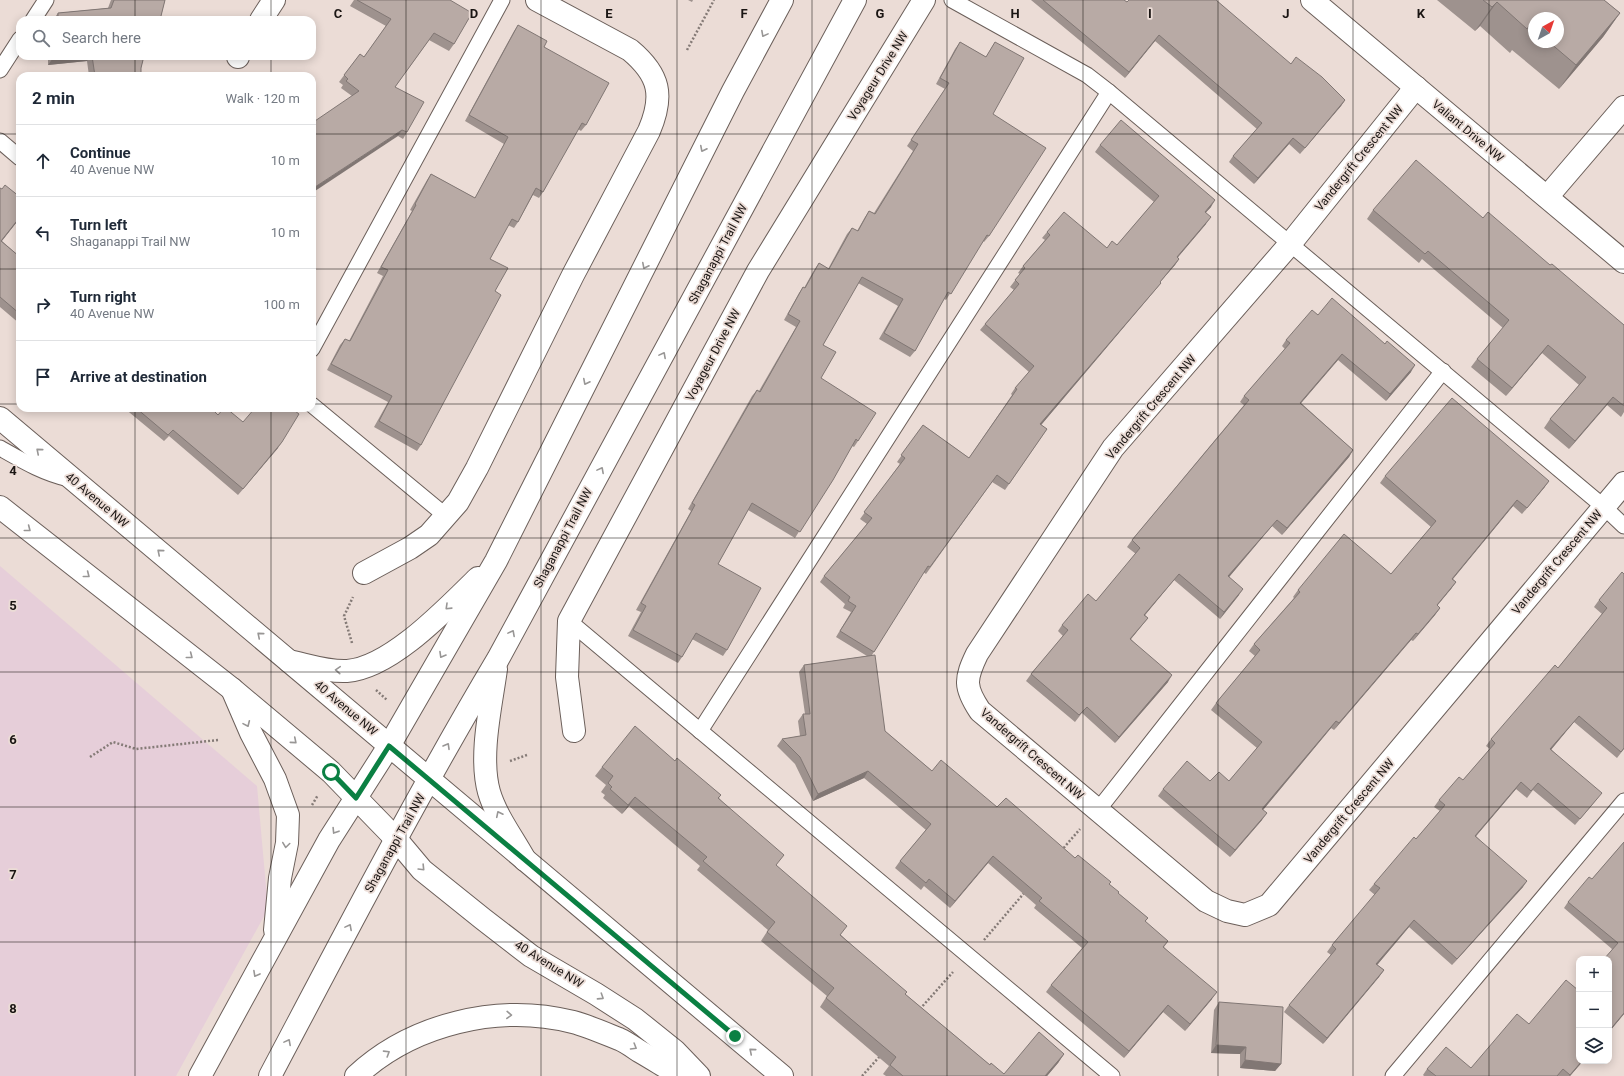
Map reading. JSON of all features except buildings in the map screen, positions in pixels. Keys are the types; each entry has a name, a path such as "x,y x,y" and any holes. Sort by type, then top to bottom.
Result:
{"street":[{"path":"264,16 274,0"},
{"path":"364,572 410,548 429,535 458,502 477,468 573,274 649,131 656,114 658,98 653,77 645,64 630,50 537,0"},
{"path":"200,1076 328,840 389,746 496,561 733,91 782,0"},
{"name":"Shaganappi Trail NW","path":"270,1076 396,839 430,781 444,751 498,659 855,0"},
{"name":"Voyageur Drive NW","path":"574,730 567,677 569,621 758,271 924,0"},
{"name":"Valiant Drive NW","path":"1312,0 1624,262"},
{"name":"Vandergrift Crescent NW","path":"1416,87 1290,244 1113,448 980,648 969,670 967,684 973,700 980,711 1206,901 1227,911 1245,915 1269,905 1624,483"},
{"path":"1547,197 1624,107"},
{"name":"40 Avenue NW","path":"0,418 782,1076"},
{"name":"40 Avenue NW","path":"0,507 232,689 331,772 396,839 422,870 531,956 635,1019 675,1051 699,1076"},
{"path":"289,660 329,670 347,671 362,668 385,657 408,642 437,618 496,561"},
{"path":"498,659 486,748 485,768 489,792 498,814 525,860"},
{"path":"232,689 251,732 275,779 288,815 287,843 280,878 274,940"},
{"path":"356,1076 386,1054 413,1038 442,1026 473,1018 499,1015 538,1017 573,1022 620,1039 681,1076"}],"lane":[{"path":"36,16 46,0"},
{"path":"316,342 502,0"},
{"path":"952,0 1087,75 1109,92 1443,371 1604,507 1624,526"},
{"path":"0,70 16,45"},
{"path":"700,731 1109,92"},
{"path":"0,141 16,155"},
{"path":"1098,810 1443,371"},
{"path":"316,408 446,516"},
{"path":"0,448 52,475 74,480"},
{"path":"569,621 1112,1076"},
{"path":"1393,1076 1624,801"}],"path":[{"path":"687,50 714,0"},
{"path":"353,647 344,616 364,572"},
{"path":"90,757 113,742 136,749 218,740"},
{"path":"308,812 320,792"}],"shaded area":[{"path":"0,566 257,786 268,909 176,1076 0,1076"}],"route":[{"path":"331,772 356,798 389,746 735,1036"}]}
